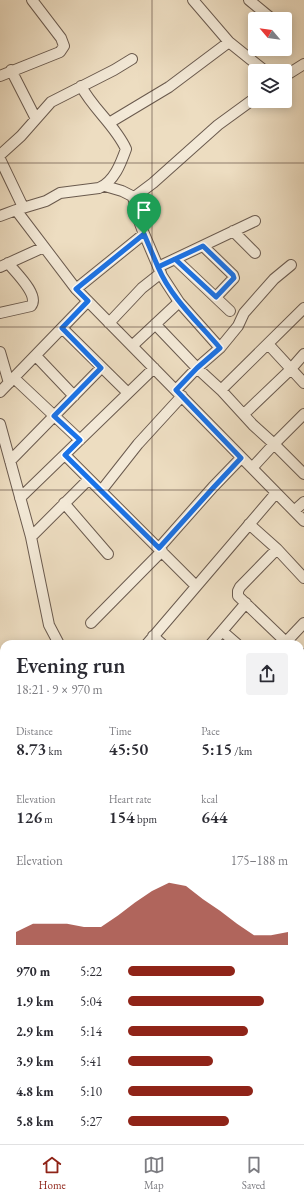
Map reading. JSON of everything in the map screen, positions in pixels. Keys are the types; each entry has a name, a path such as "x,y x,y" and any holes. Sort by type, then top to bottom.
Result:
{"street":[{"path":"0,76 11,70 60,52 64,46 62,38 32,0"},
{"path":"193,0 229,42 256,64"},
{"path":"249,0 264,12"},
{"path":"109,123 169,87 229,42"},
{"path":"0,155 20,136 51,102 132,60"},
{"path":"292,72 304,64"},
{"path":"11,70 36,119"},
{"path":"0,216 19,208 46,200 60,193 87,191 105,186 111,181 126,149 109,123 88,98 81,86"},
{"path":"133,198 153,183 218,125 248,103"},
{"path":"0,159 19,208 44,247 76,289 304,521"},
{"path":"105,186 129,194 133,198 136,213 159,270 179,302 220,348"},
{"path":"109,323 159,270 175,259 255,221"},
{"path":"233,231 255,253"},
{"path":"76,289 144,234"},
{"path":"203,246 233,275 234,278 216,297"},
{"path":"0,313 31,306 34,298 28,287 4,265 44,247"},
{"path":"175,259 230,311"},
{"path":"101,491 179,394 197,368 220,348 238,326 244,313 274,279 291,265"},
{"path":"0,392 88,301"},
{"path":"132,346 179,302"},
{"path":"221,390 304,308"},
{"path":"155,324 197,368 221,390 253,425 304,474"},
{"path":"62,328 128,393"},
{"path":"268,344 290,370 304,383"},
{"path":"0,352 11,381 54,416 80,440"},
{"path":"244,414 290,370 304,354"},
{"path":"36,356 74,396"},
{"path":"10,461 101,368"},
{"path":"20,498 154,368"},
{"path":"252,468 274,444 303,418"},
{"path":"0,424 3,447 10,461 31,537 49,625 57,640"},
{"path":"65,455 196,586"},
{"path":"91,623 161,550 213,488 241,458"},
{"path":"31,537 89,478"},
{"path":"150,640 276,494"},
{"path":"294,512 304,502"},
{"path":"64,503 108,554"},
{"path":"249,524 277,549 304,578"},
{"path":"277,549 240,587 238,596 284,640"},
{"path":"214,640 246,603"},
{"path":"289,640 304,622"},
{"path":"222,631 232,640"}],"route":[{"path":"144,234 76,289 88,301 62,328 101,368 54,416 80,440 65,455 159,548 241,458 176,390 197,368 220,348 179,302 162,276 158,267 175,259 203,246 233,275 234,278 216,297 175,259 158,267 144,234"}]}
